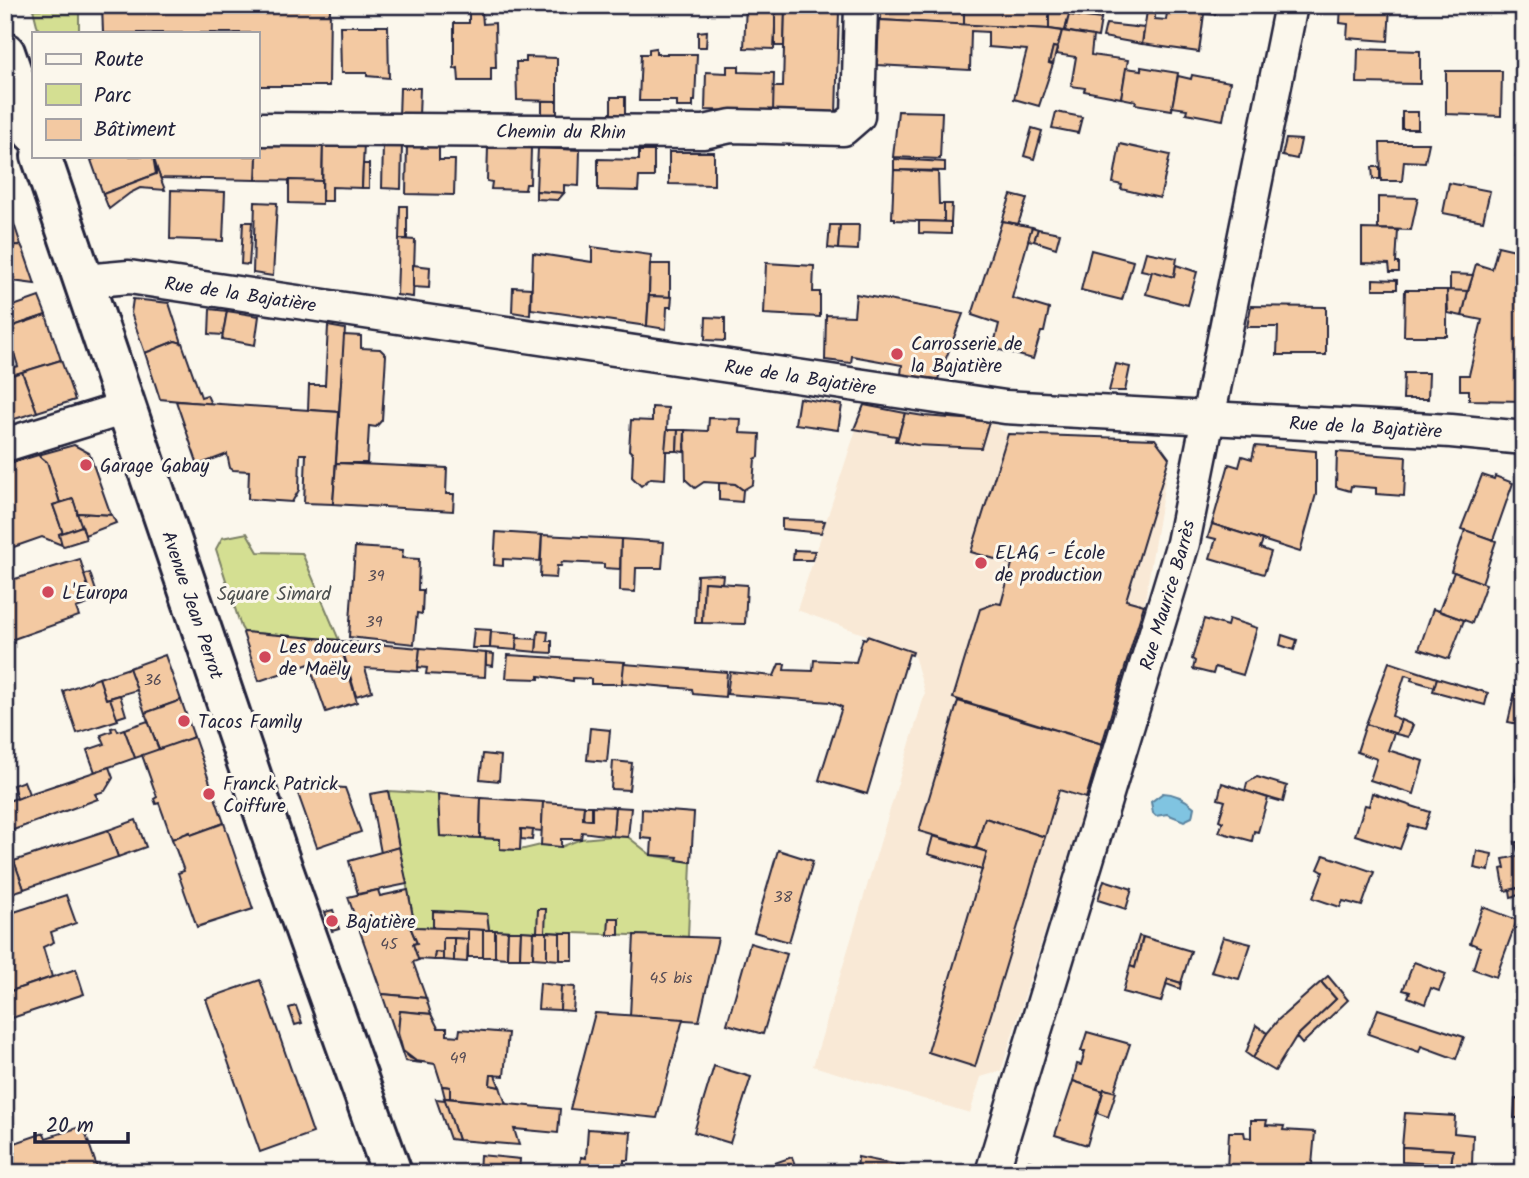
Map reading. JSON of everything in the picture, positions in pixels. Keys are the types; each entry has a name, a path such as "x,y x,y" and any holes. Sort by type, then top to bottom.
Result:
{"main road":[{"name":"Avenue Jean Perrot","path":"5,52 32,128"},
{"name":"Avenue Jean Perrot","path":"42,158 283,869 392,1173"}],"street":[{"name":"Chemin du Rhin","path":"259,129 704,132 731,126 843,129 858,116 861,5"},
{"name":"Rue Maurice Barrès","path":"992,1173 1183,543 1292,5"},
{"name":"Rue de la Bajatière","path":"84,281 129,277 1005,407 1451,431 1524,438"},
{"path":"5,444 125,408"}],"shaded area":[{"path":"864,405 924,416 989,421 1008,434 1155,439 1169,458 1144,606 1073,842 1001,1071 981,1077 970,1113 813,1066 925,693 913,652 797,610"}],"green space":[{"path":"33,9 79,10 79,32 39,32"},
{"name":"Square Simard","path":"247,533 258,552 302,553 339,640 244,632 216,549 222,538"},
{"path":"388,791 438,794 440,836 500,839 501,849 520,850 541,845 561,847 581,839 628,837 651,855 691,862 688,937 489,930 487,914 434,911 433,928 415,927"}],"water":[{"path":"1163,793 1176,795 1191,804 1194,807 1192,817 1184,821 1167,814 1156,816 1151,802"}],"building":[{"path":"102,5 330,5 329,86 259,86 259,32 103,32"},
{"path":"746,5 776,5 774,49 744,48"},
{"path":"785,5 840,5 839,11 785,9"},
{"path":"881,5 964,5 964,25 881,20"},
{"path":"964,5 1052,5 1052,8 1049,8 1049,29 964,25"},
{"path":"1052,5 1071,6 1065,31 1049,29 1049,8 1052,8"},
{"path":"1168,5 1217,5 1215,15 1204,14 1199,52 1142,44 1147,11 1155,13 1155,19 1166,20"},
{"path":"1341,5 1390,5 1388,41 1347,38 1348,24 1340,23"},
{"path":"1082,8 1103,10 1101,19 1079,16"},
{"path":"775,9 785,9 784,46 775,46"},
{"path":"785,9 839,11 836,114 773,112 773,87 783,87"},
{"path":"482,12 483,24 495,23 496,68 491,68 491,81 459,81 458,68 454,69 454,23 469,23 469,13"},
{"path":"1069,15 1101,19 1098,37 1065,31"},
{"path":"879,20 1062,31 1057,48 1053,47 1049,63 1053,64 1039,106 1014,99 1027,50 988,47 988,32 971,31 970,70 877,65"},
{"path":"1106,24 1144,28 1142,44 1103,37"},
{"path":"340,26 388,26 389,78 367,76 367,73 341,73"},
{"path":"707,31 706,47 698,47 698,32"},
{"path":"1062,31 1093,36 1091,55 1128,60 1121,98 1071,86 1076,57 1056,54"},
{"path":"1053,47 1057,48 1053,64 1049,63"},
{"path":"656,48 656,54 697,54 693,107 677,107 677,101 639,101 641,54 649,54 649,49"},
{"path":"1358,49 1420,51 1420,84 1357,83"},
{"path":"526,57 557,58 557,101 517,100 516,62 526,62"},
{"path":"727,66 739,66 739,72 774,73 773,112 705,110 706,72 727,73"},
{"path":"1141,67 1178,73 1172,110 1135,104 1136,101 1121,98 1126,68 1141,70"},
{"path":"1446,71 1502,71 1501,116 1446,114"},
{"path":"1192,75 1230,82 1223,120 1186,113 1187,109 1172,107 1178,76 1191,79"},
{"path":"400,88 420,88 419,117 399,117"},
{"path":"611,97 625,97 625,123 611,122"},
{"path":"542,101 557,101 557,121 542,120"},
{"path":"898,111 942,112 940,159 893,157"},
{"path":"1056,112 1082,117 1078,133 1052,128"},
{"path":"1402,112 1418,112 1418,129 1402,129"},
{"path":"1524,122 1524,158 1516,156"},
{"path":"1032,128 1042,131 1034,159 1024,156"},
{"path":"1286,139 1301,140 1297,159 1282,156"},
{"path":"259,141 323,142 322,181 256,180"},
{"path":"323,142 364,143 362,188 332,187 332,201 322,201"},
{"path":"1380,143 1429,143 1425,162 1404,161 1402,181 1381,181"},
{"path":"383,144 402,144 401,189 382,188"},
{"path":"1120,144 1170,155 1160,198 1121,189 1122,185 1113,183"},
{"path":"407,145 439,146 439,160 455,160 454,195 406,194"},
{"path":"488,147 531,148 530,184 526,184 525,190 491,189 492,182 487,181"},
{"path":"538,148 580,150 579,186 564,185 564,193 536,191"},
{"path":"639,151 654,151 654,177 639,177 638,191 598,190 598,159 639,160"},
{"path":"669,152 714,152 714,185 669,184"},
{"path":"153,158 156,174 103,194 91,160"},
{"path":"154,158 257,158 256,180 160,178"},
{"path":"894,159 945,162 945,171 894,170"},
{"path":"363,164 369,164 369,188 362,188"},
{"path":"156,167 165,190 140,188 109,209 103,194 156,174"},
{"path":"1372,167 1380,167 1380,179 1373,179"},
{"path":"894,170 938,172 939,204 944,204 944,222 892,218"},
{"path":"289,180 322,181 322,204 289,203"},
{"path":"1449,183 1490,191 1483,221 1443,213"},
{"path":"171,190 225,192 223,241 170,239"},
{"path":"536,191 564,193 558,200 536,199"},
{"path":"1011,195 1027,199 1018,224 1002,221"},
{"path":"1378,197 1418,198 1411,230 1378,229"},
{"path":"255,202 277,203 273,276 253,273"},
{"path":"944,204 952,204 951,222 944,222"},
{"path":"400,206 407,206 407,239 399,239"},
{"path":"12,218 21,245 5,246 5,221"},
{"path":"919,221 951,222 951,234 919,233"},
{"path":"1002,221 1032,227 1012,298 1049,309 1044,332 1041,332 1033,359 993,348 999,324 972,315"},
{"path":"243,222 252,222 249,265 241,264"},
{"path":"830,225 840,225 838,249 828,248"},
{"path":"840,225 859,225 858,250 838,249"},
{"path":"1032,227 1038,229 1034,241 1028,240"},
{"path":"1038,229 1060,233 1056,248 1034,241"},
{"path":"1362,229 1398,230 1396,263 1399,263 1399,272 1390,272 1389,264 1362,263"},
{"path":"399,239 415,240 413,297 397,295"},
{"path":"21,245 35,284 5,280 5,246"},
{"path":"1498,246 1524,252 1524,401 1469,400 1469,390 1460,390 1460,375 1469,375 1482,320 1462,316 1468,291 1476,264 1492,269"},
{"path":"592,247 651,255 647,326 531,309 533,253 592,262"},
{"path":"1091,250 1133,261 1122,300 1081,290"},
{"path":"1146,252 1177,258 1174,277 1141,270"},
{"path":"766,263 814,266 813,292 820,292 820,317 764,314"},
{"path":"650,264 670,264 670,297 649,296"},
{"path":"413,265 430,267 429,288 413,287"},
{"path":"1176,265 1197,272 1188,305 1146,294 1152,271 1174,277"},
{"path":"1450,274 1473,275 1468,291 1450,291"},
{"path":"1373,279 1397,280 1397,289 1373,289"},
{"path":"513,287 531,288 530,315 512,312"},
{"path":"1405,290 1447,290 1447,336 1404,336"},
{"path":"1447,290 1468,291 1462,316 1448,313"},
{"path":"856,294 963,314 938,379 901,375 902,365 852,356 851,363 825,360 826,315 854,316"},
{"path":"649,296 672,297 671,307 667,307 666,329 647,326"},
{"path":"39,297 46,315 5,329 5,309"},
{"path":"133,299 169,303 182,343 175,341 145,353 131,313"},
{"path":"1251,306 1326,307 1326,355 1277,355 1278,327 1247,327"},
{"path":"210,309 227,311 223,335 209,334"},
{"path":"227,311 259,316 255,345 222,339"},
{"path":"46,315 61,360 10,376 7,369 18,366 12,347 5,349 5,329"},
{"path":"706,317 725,318 725,341 705,340"},
{"path":"328,326 345,329 339,412 308,410 309,385 325,385"},
{"path":"344,335 361,336 361,348 380,349 386,355 382,420 376,427 369,426 367,463 336,463"},
{"path":"175,341 182,343 201,397 207,395 211,404 160,399 145,353"},
{"path":"61,360 75,400 37,412 22,372"},
{"path":"1116,364 1130,367 1125,391 1109,391"},
{"path":"22,372 37,412 5,422 5,377"},
{"path":"1404,373 1429,373 1428,399 1403,399"},
{"path":"799,398 842,405 838,430 795,424"},
{"path":"176,401 339,412 333,504 304,503 306,454 300,454 299,490 292,502 248,499 249,471 230,468 227,454 198,465"},
{"path":"864,405 905,413 897,441 896,436 854,429"},
{"path":"652,407 668,408 665,479 651,478 641,486 632,477 633,454 629,450 631,420 652,421"},
{"path":"905,413 989,421 981,448 916,445 897,441"},
{"path":"709,418 741,419 740,433 760,434 759,457 755,459 753,484 743,490 735,484 704,482 695,488 686,480 685,430 708,431"},
{"path":"667,430 678,430 677,451 665,451"},
{"path":"678,430 685,430 684,452 677,451"},
{"path":"1008,434 1155,439 1169,458 1126,600 1144,605 1102,744 953,698 980,609 996,603 1001,604 1012,564 971,552"},
{"path":"74,445 89,453 111,515 77,513 73,499 60,503 47,462 38,455"},
{"path":"1255,446 1316,451 1316,494 1300,552 1212,524 1229,464 1239,467 1242,456 1252,459"},
{"path":"1337,452 1406,457 1404,496 1376,494 1376,488 1351,486 1350,491 1336,487"},
{"path":"38,455 47,462 60,503 53,505 63,533 59,534 62,545 42,537 5,550 5,465"},
{"path":"336,463 447,468 446,494 454,494 453,511 333,504"},
{"path":"1482,475 1494,479 1495,476 1513,483 1493,540 1461,529"},
{"path":"719,483 735,484 743,490 742,502 719,500"},
{"path":"73,499 82,526 63,533 53,505"},
{"path":"77,513 112,515 116,523 85,535"},
{"path":"782,519 825,521 821,533 782,529"},
{"path":"1212,524 1263,540 1260,548 1271,552 1264,574 1210,558 1216,539 1208,537"},
{"path":"82,526 86,539 62,545 59,534"},
{"path":"1465,530 1496,541 1482,583 1451,571"},
{"path":"496,532 542,535 540,561 503,559 503,566 494,565"},
{"path":"542,535 621,539 620,569 604,568 604,564 562,562 561,566 557,566 556,578 540,577"},
{"path":"621,539 664,542 662,568 636,568 635,592 620,591"},
{"path":"355,547 403,550 402,558 419,559 418,590 423,590 422,614 417,613 414,644 349,637"},
{"path":"794,550 815,551 812,560 793,560"},
{"name":"L'Europa","path":"80,559 93,602 76,608 79,616 5,642 5,582"},
{"path":"1454,572 1486,584 1472,623 1439,611"},
{"path":"90,573 99,600 93,602 84,575"},
{"path":"697,575 723,575 722,583 704,582 702,623 695,623"},
{"path":"704,582 747,585 745,624 702,623"},
{"path":"1433,609 1464,620 1449,659 1419,649"},
{"path":"1204,619 1227,626 1229,619 1257,628 1243,675 1215,667 1213,674 1193,669 1195,661 1192,659"},
{"path":"474,629 491,630 490,648 472,648"},
{"path":"538,631 548,632 547,641 552,641 552,653 536,652"},
{"path":"244,632 339,640 357,702 326,712 309,664 259,681"},
{"path":"491,632 517,634 516,650 490,648"},
{"path":"1282,635 1297,640 1294,650 1280,645"},
{"path":"867,636 913,652 912,655 909,654 867,794 819,780 842,707 830,702 727,694 730,672 774,676 779,664 785,664 784,670 813,671 814,660 856,662 863,638 866,639"},
{"path":"517,638 537,639 536,652 516,650"},
{"path":"340,641 420,648 418,671 365,668 372,691 356,696"},
{"path":"420,648 486,653 485,677 426,674 427,668 418,667"},
{"path":"486,653 494,654 493,666 486,665"},
{"path":"165,655 181,700 145,713 129,668"},
{"path":"508,655 625,662 622,684 591,684 591,679 573,678 573,681 539,676 539,679 506,678"},
{"path":"1524,658 1524,725 1508,722"},
{"path":"1389,662 1437,678 1435,687 1411,680 1412,677 1405,675 1392,716 1401,720 1396,734 1366,724"},
{"path":"624,664 727,672 725,697 693,694 692,689 622,683"},
{"path":"129,668 137,690 106,699 99,678"},
{"path":"99,678 106,699 110,698 118,720 77,733 63,691"},
{"path":"1437,678 1488,693 1485,705 1433,691"},
{"path":"120,695 126,715 117,718 110,698"},
{"path":"181,700 194,737 159,750 145,713"},
{"path":"958,701 1102,744 1086,798 1059,790 1045,837 985,818 976,848 919,831"},
{"path":"1401,720 1413,725 1408,737 1396,734"},
{"path":"148,721 159,750 135,758 124,729"},
{"path":"1366,724 1394,733 1388,750 1423,761 1414,794 1370,780 1377,759 1357,752"},
{"path":"116,727 118,731 124,729 135,758 95,772 87,750 105,744 101,735"},
{"path":"590,728 610,730 607,762 587,760"},
{"path":"194,737 224,823 172,839 159,803 156,804 154,799 157,797 142,755"},
{"path":"1524,742 1524,782 1516,781"},
{"path":"483,754 501,756 499,781 480,779"},
{"path":"613,761 632,763 629,790 611,789"},
{"path":"109,767 113,778 105,791 95,794 98,799 5,833 5,802"},
{"path":"1257,777 1287,786 1283,802 1245,791 1247,783"},
{"path":"24,781 29,794 17,799 13,785"},
{"path":"1222,783 1268,798 1258,832 1254,831 1252,841 1219,832 1223,822 1219,820 1225,801 1218,799"},
{"path":"301,785 345,788 361,832 317,847 297,791"},
{"path":"388,791 399,847 381,853 370,794"},
{"path":"1372,793 1430,812 1424,829 1409,825 1400,849 1355,835"},
{"path":"438,794 481,798 480,838 440,836"},
{"path":"481,798 543,802 542,831 521,829 520,850 500,849 500,839 480,838"},
{"path":"543,802 584,805 583,819 592,820 592,806 615,807 613,836 582,832 581,839 561,839 561,847 541,845"},
{"path":"584,806 592,806 592,820 583,819"},
{"path":"615,807 631,808 628,837 613,836"},
{"path":"642,809 694,813 691,862 677,860 678,857 651,855 652,839 641,838"},
{"path":"985,818 1045,837 975,1067 928,1052 987,852 976,848"},
{"path":"136,820 146,847 118,857 108,830"},
{"path":"224,823 253,909 197,927 178,873 184,871 172,839"},
{"path":"521,829 533,830 532,840 521,839"},
{"path":"108,830 118,857 24,889 14,861"},
{"path":"933,836 987,852 982,870 928,854"},
{"path":"1515,842 1524,843 1524,896 1519,897 1518,888 1505,891 1501,869 1505,868 1503,859 1519,856"},
{"path":"399,847 407,884 358,894 349,861"},
{"path":"778,850 813,861 789,942 754,932"},
{"path":"1477,851 1492,854 1489,871 1474,868"},
{"path":"1324,855 1374,872 1362,906 1343,901 1340,907 1313,898 1323,872 1318,869"},
{"path":"5,858 7,864 14,861 24,889 5,895"},
{"path":"1104,880 1132,889 1126,909 1098,900"},
{"path":"1518,888 1519,895 1511,897 1510,890"},
{"path":"378,890 380,896 408,890 414,922 409,924 417,943 413,944 419,960 413,962 426,998 382,994 348,897"},
{"path":"66,895 76,923 51,932 54,942 43,947 52,977 5,993 5,915"},
{"path":"1483,907 1517,920 1496,977 1473,969 1480,947 1470,943"},
{"path":"538,909 546,909 545,932 537,932"},
{"name":"Bajatière","path":"333,910 339,929 332,931 325,912"},
{"path":"433,911 487,914 489,930 433,928"},
{"path":"609,918 619,918 619,935 608,935"},
{"path":"414,922 415,927 468,929 468,939 443,938 443,953 435,952 434,960 418,959 413,944 417,943 409,924"},
{"path":"468,929 483,930 483,957 468,957"},
{"path":"483,930 495,930 495,957 483,957"},
{"path":"495,930 508,931 507,958 495,957"},
{"path":"508,931 521,931 520,958 507,958"},
{"path":"521,931 534,932 533,958 520,958"},
{"path":"534,932 547,932 547,959 533,958"},
{"path":"547,932 560,933 560,960 547,959"},
{"path":"560,933 573,933 573,960 560,960"},
{"path":"634,935 718,938 699,1021 630,1016"},
{"path":"1139,936 1143,937 1135,968 1130,966"},
{"path":"1143,937 1191,951 1181,983 1168,979 1161,1002 1123,992 1130,966 1135,968"},
{"path":"1223,937 1251,944 1239,979 1211,972"},
{"path":"443,938 454,938 454,961 443,960"},
{"path":"454,938 468,939 467,962 454,961"},
{"path":"750,943 787,954 763,1034 727,1024"},
{"path":"435,952 443,953 443,960 434,960"},
{"path":"1414,962 1446,974 1439,991 1431,988 1425,1004 1408,997 1410,992 1403,990"},
{"path":"76,969 84,994 9,1019 5,1009 5,993"},
{"path":"1328,976 1348,1000 1302,1044 1296,1037 1336,999 1321,982"},
{"path":"1168,979 1181,983 1180,989 1166,984"},
{"path":"260,980 313,1133 260,1152 206,999"},
{"path":"1321,982 1336,999 1296,1037 1275,1071 1253,1058 1264,1037 1278,1020"},
{"path":"540,983 561,986 560,1010 538,1009"},
{"path":"561,986 575,987 573,1011 560,1010"},
{"path":"382,994 426,998 431,1014 400,1011 398,1033 403,1051 410,1058 422,1063 405,1061"},
{"path":"296,1006 302,1023 295,1025 289,1008"},
{"path":"1378,1009 1464,1037 1456,1059 1421,1046 1419,1052 1368,1034"},
{"path":"400,1011 431,1014 438,1028 447,1028 447,1035 459,1036 460,1029 508,1033 504,1076 491,1075 490,1085 500,1087 506,1104 450,1098 450,1087 442,1086 435,1064 416,1061 403,1051 398,1033"},
{"path":"595,1013 683,1019 657,1118 570,1109"},
{"path":"1256,1025 1267,1033 1253,1058 1246,1053"},
{"path":"1087,1032 1130,1044 1114,1092 1073,1081 1077,1064 1081,1065 1085,1051 1081,1051"},
{"path":"714,1066 751,1077 730,1143 694,1132"},
{"path":"491,1075 495,1075 500,1087 490,1085"},
{"path":"1073,1081 1103,1091 1087,1145 1055,1135"},
{"path":"442,1086 450,1087 450,1098 445,1098"},
{"path":"1104,1089 1116,1092 1108,1117 1097,1113"},
{"path":"444,1098 560,1109 558,1133 514,1129 519,1145 458,1140"},
{"path":"436,1099 445,1100 458,1140 450,1139"},
{"path":"1515,1099 1524,1100 1524,1118 1514,1118"},
{"path":"1405,1113 1455,1116 1454,1133 1473,1135 1472,1165 1451,1165 1453,1150 1402,1147"},
{"path":"1524,1118 1524,1168 1521,1167"},
{"path":"1251,1120 1267,1120 1266,1125 1284,1126 1283,1130 1315,1132 1312,1165 1299,1165 1298,1173 1240,1173 1227,1170 1229,1132 1244,1132 1245,1137 1251,1138"},
{"path":"83,1126 99,1173 5,1173 5,1152 14,1149 12,1144 44,1133 46,1138"},
{"path":"588,1129 631,1132 629,1160 624,1160 624,1173 580,1173 581,1157 586,1158"},
{"path":"1402,1147 1453,1150 1451,1165 1402,1162"},
{"path":"480,1155 520,1159 519,1173 479,1173"},
{"path":"792,1157 798,1173 746,1173"},
{"path":"858,1157 898,1165 898,1173 857,1173"},
{"path":"1029,1161 1067,1173 1025,1173"},
{"path":"898,1165 938,1173 898,1173"},
{"path":"1299,1165 1312,1165 1312,1173 1298,1173"},
{"path":"822,1167 824,1173 807,1173"}],"place":[{"name":"Carrosserie de la Bajatière","path":"897,354"},
{"name":"Garage Gabay","path":"86,465"},
{"name":"ELAG - École de production","path":"981,563"},
{"name":"L'Europa","path":"48,592"},
{"name":"Les douceurs de Maëly","path":"265,657"},
{"name":"Tacos Family","path":"184,721"},
{"name":"Franck Patrick Coiffure","path":"209,794"},
{"name":"Bajatière","path":"332,921"}]}
